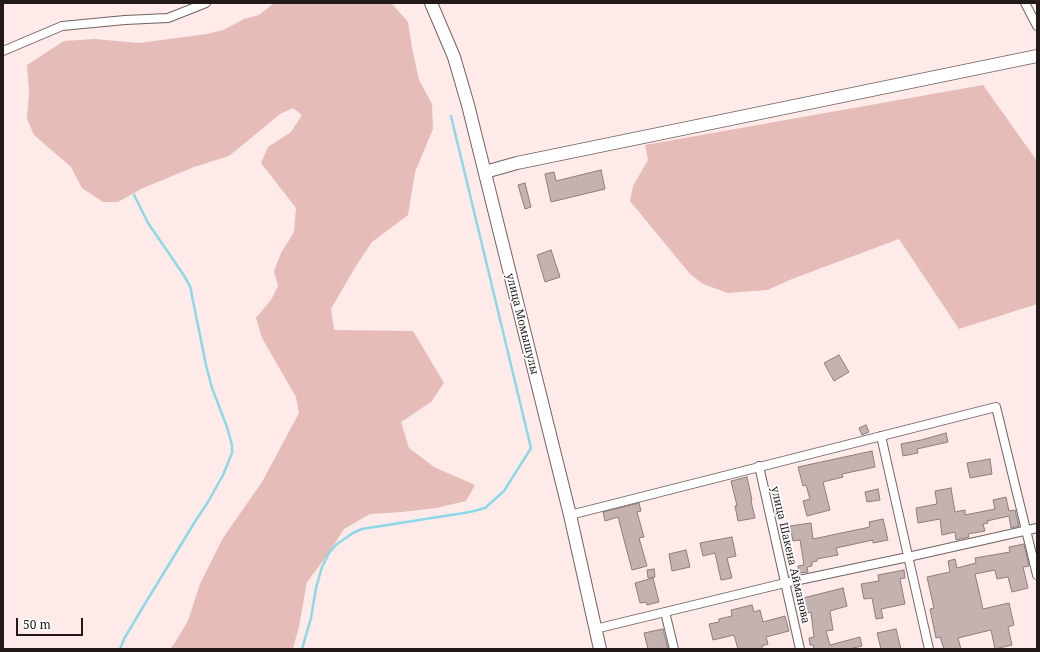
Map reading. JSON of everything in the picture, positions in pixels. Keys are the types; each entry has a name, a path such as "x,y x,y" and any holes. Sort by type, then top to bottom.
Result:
{"street":[{"path":"3,51 62,26 125,20 168,18 206,3"},
{"name":"улица Момышулы","path":"431,3 454,57 468,105 570,515 600,649"},
{"path":"1025,3 1037,26"},
{"path":"485,172 517,163 1037,56"},
{"path":"570,515 996,407 1037,575"},
{"path":"880,436 929,649"},
{"name":"улица Шакена Айманова","path":"759,466 800,649"},
{"path":"595,629 785,583 1037,528"},
{"path":"665,612 674,649"}],"shaded area":[{"path":"274,3 391,3 408,22 419,80 432,104 433,129 415,172 408,215 372,242 354,269 331,309 334,330 413,331 444,383 431,402 401,422 409,448 434,467 475,485 466,501 436,508 370,514 344,529 329,553 307,582 293,649 170,649 188,621 200,584 223,538 262,482 299,413 296,397 262,338 256,318 271,300 278,286 274,271 281,253 294,232 296,208 261,163 268,147 291,132 302,115 293,108 280,114 229,156 194,167 143,188 118,202 103,202 82,188 71,167 34,135 27,119 29,92 27,65 64,41 95,39 139,43 207,34 223,30 244,19 259,15"},
{"path":"983,85 1037,161 1037,304 959,329 899,239 792,279 767,290 728,293 703,284 690,274 630,201 633,186 648,160 645,145"}],"building":[{"path":"601,170 605,189 551,202 545,174 554,172 556,181"},
{"path":"525,183 531,207 525,209 518,185"},
{"path":"551,250 560,277 545,282 537,255"},
{"path":"839,355 849,372 834,381 824,363"},
{"path":"866,425 869,432 862,435 859,428"},
{"path":"946,433 948,442 917,449 918,453 903,456 901,444"},
{"path":"872,451 875,467 842,474 843,477 823,482 830,510 807,516 803,501 810,499 806,485 803,486 798,467"},
{"path":"990,459 992,474 970,478 967,463"},
{"path":"747,477 755,518 738,521 735,506 737,506 731,481"},
{"path":"951,488 955,512 965,510 965,515 995,509 993,500 1006,497 1009,511 1015,510 1019,526 1011,528 1009,516 987,521 988,523 983,524 985,531 968,534 969,537 956,540 955,532 942,535 940,519 918,523 916,508 937,504 935,491"},
{"path":"878,489 880,500 867,502 865,492"},
{"path":"639,503 641,511 637,512 644,537 639,538 647,566 632,570 618,517 605,521 603,512"},
{"path":"883,519 888,540 873,543 873,540 836,548 838,555 817,559 817,561 812,562 812,566 807,567 808,572 799,573 798,566 804,565 800,540 793,541 790,526 811,523 813,539 870,527 869,522"},
{"path":"732,537 736,556 727,558 732,578 721,580 715,553 703,556 700,543"},
{"path":"1024,544 1029,566 1023,567 1028,588 1012,592 1008,577 997,579 995,570 975,574 983,609 1009,603 1014,625 1008,627 1012,645 995,649 991,630 958,638 961,649 944,649 940,637 936,638 930,609 934,608 927,577 950,572 948,561 955,559 957,568 976,563 975,558 1010,552 1009,547"},
{"path":"686,550 690,567 672,571 669,554"},
{"path":"654,569 655,577 648,578 647,570"},
{"path":"904,570 905,578 900,579 905,604 881,609 883,618 876,619 872,598 864,599 861,584 879,581 878,575"},
{"path":"653,578 659,602 647,605 646,602 640,603 635,583"},
{"path":"843,588 847,606 830,611 833,630 826,631 830,645 860,637 862,646 849,649 814,649 813,645 810,645 809,638 814,637 811,612 802,614 799,599"},
{"path":"752,605 754,612 760,610 763,622 785,616 789,631 766,637 768,644 762,646 762,649 738,649 734,635 713,640 709,624 719,622 719,619 732,616 731,610"},
{"path":"663,629 668,649 648,649 644,633"},
{"path":"896,629 901,649 881,649 877,633"}],"waterway":[{"path":"302,649 311,618 316,588 322,567 329,553 337,544 353,533 362,529 470,512 485,508 504,491 531,448 451,116"},
{"path":"120,649 124,639 143,607 208,502 223,475 232,453 232,445 227,427 212,388 206,365 190,286 148,223 134,195"}]}
